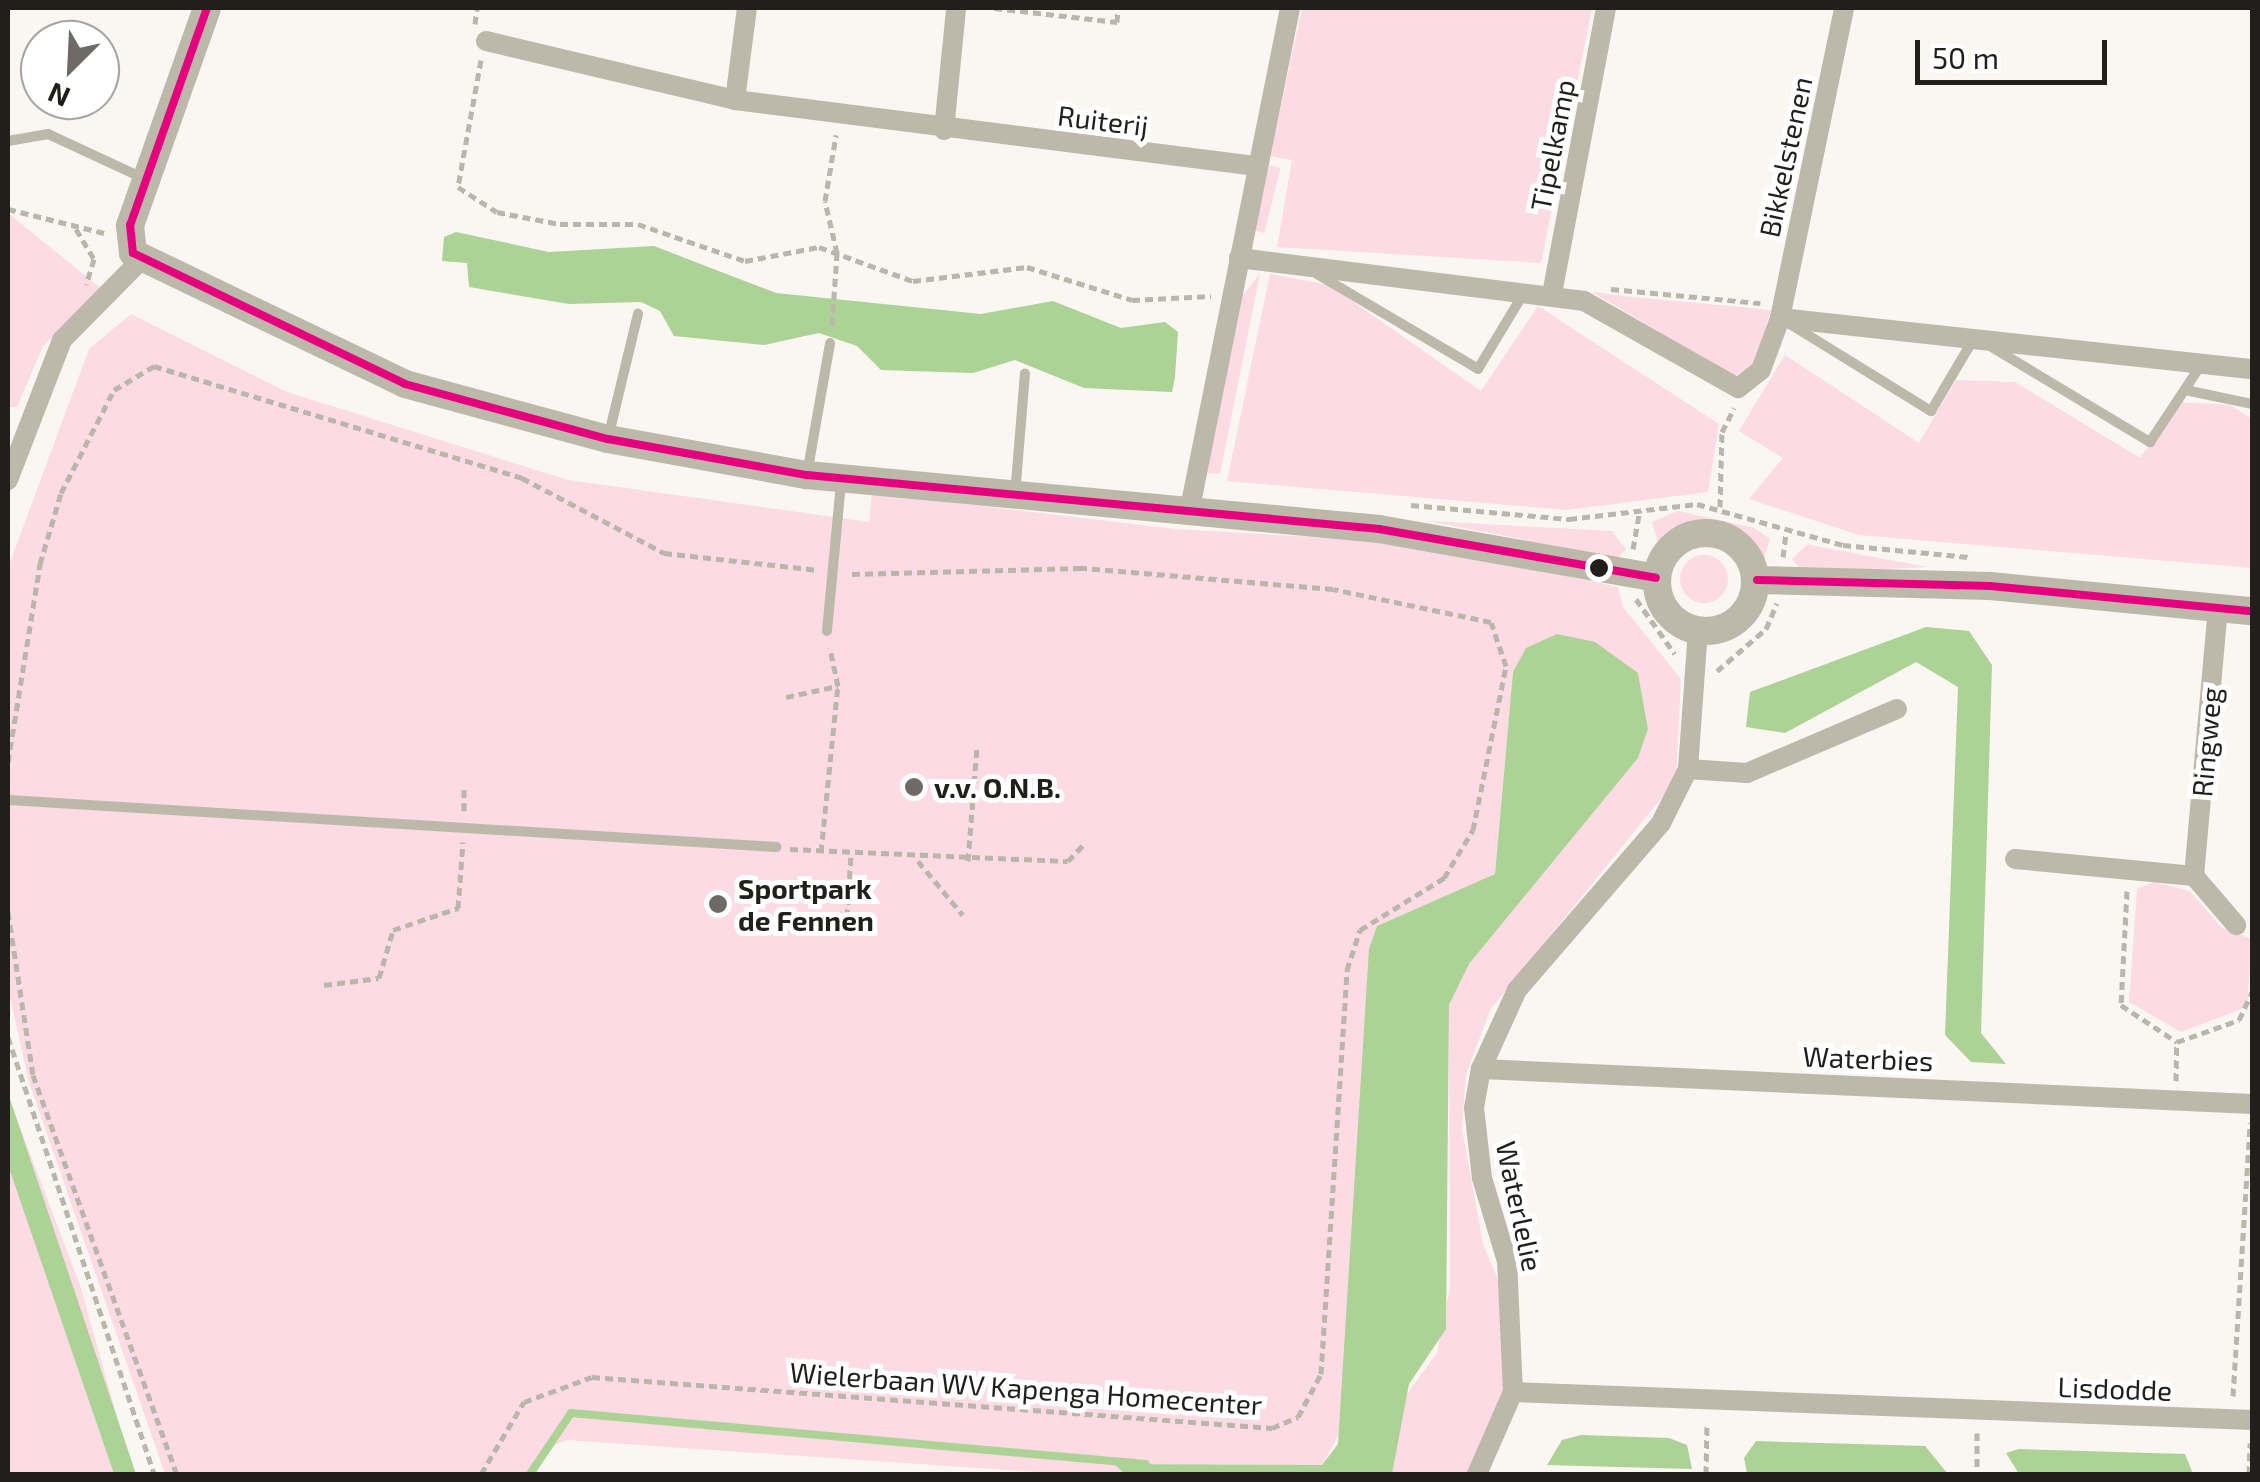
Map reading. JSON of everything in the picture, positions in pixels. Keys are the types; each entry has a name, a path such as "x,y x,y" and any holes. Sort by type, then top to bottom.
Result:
{"main road":[{"path":"207,8 146,179 134,251 405,384 608,440 807,474 1433,536 1656,578"},
{"path":"1769,582 1745,613 1698,631 1670,616 1656,578 1676,542 1704,532 1739,546 1769,582 1990,586 2252,612"}],"street":[{"path":"734,100 747,8"},
{"path":"1189,513 1255,166 1290,8"},
{"name":"Tipelkamp","path":"1552,289 1606,8"},
{"name":"Bikkelstenen","path":"1746,386 1770,354 1782,312 1844,8"},
{"path":"944,130 956,10"},
{"name":"Ruiterij","path":"486,42 734,100 944,130 1255,166"},
{"path":"8,480 62,340 134,251"},
{"path":"1239,258 1526,290 1552,289 1604,310 1715,382 1746,386"},
{"path":"1782,312 2252,368"},
{"name":"Ringweg","path":"2194,876 2218,608"},
{"name":"Waterlelie","path":"1477,1474 1514,1392 1507,1261 1478,1143 1481,1069 1517,990 1662,823 1688,769 1698,631"},
{"path":"1688,769 1746,774 1896,709"},
{"path":"2016,860 2194,876 2236,926"},
{"name":"Waterbies","path":"1481,1069 2252,1104"},
{"name":"Lisdodde","path":"1514,1392 2245,1420"}],"lane":[{"path":"8,141 48,134 146,179"},
{"path":"1300,264 1478,369 1526,290"},
{"path":"1782,312 1931,410 1974,336 2150,442 2203,362"},
{"path":"608,440 638,314"},
{"path":"807,474 830,343"},
{"path":"1015,496 1025,373"},
{"path":"2184,390 2252,404"},
{"path":"827,631 842,479"},
{"path":"8,800 464,824 777,848"}],"path":[{"path":"477,8 474,40 486,42 458,162 458,187 472,202 560,224 638,224 718,258 838,253 913,281 1027,267 1132,300 1232,295"},
{"path":"994,8 1116,22 1118,8"},
{"path":"830,343 838,253 825,202 844,116"},
{"path":"8,209 74,227 134,251"},
{"path":"74,227 94,258 75,328"},
{"path":"1552,289 1782,312"},
{"path":"8,762 40,564 62,493 114,390 154,366 522,478 664,553 821,571"},
{"path":"1720,507 1722,432 1746,386"},
{"path":"1692,702 1766,629 1769,582 1786,530"},
{"name":"Wielerbaan WV Kapenga Homecenter","path":"481,1474 524,1402 592,1377 1272,1428 1298,1417 1321,1374 1347,970 1360,930 1444,878 1473,830 1506,666 1490,622 1333,589 1081,568 848,574"},
{"path":"821,853 838,686 827,631"},
{"path":"786,696 838,686"},
{"path":"968,861 978,746"},
{"path":"324,985 383,975 385,938 458,908 464,789"},
{"path":"777,848 918,861 1068,860 1084,844"},
{"path":"847,917 851,856"},
{"path":"918,861 963,914"},
{"path":"2129,870 2121,1005 2177,1042"},
{"path":"8,912 32,1075 177,1474"},
{"path":"2177,1042 2239,1020 2252,992"},
{"path":"8,1037 154,1474"},
{"path":"2175,1099 2177,1042"},
{"path":"2248,1474 2245,1420 2252,1104"},
{"path":"1706,1474 1708,1400"},
{"path":"1976,1410 1977,1474"}],"shaded area":[{"path":"1302,8 1592,8 1541,263 1277,247 1292,160 1270,156"},
{"path":"1269,165 1281,168 1264,233 1253,230"},
{"path":"8,213 103,290 43,346 17,407 8,407"},
{"path":"456,232 549,252 654,246 776,293 981,314 1053,301 1121,328 1165,322 1178,332 1172,392 1084,388 1015,360 973,373 881,370 857,346 819,333 764,345 674,336 660,311 641,302 569,304 469,287 467,263 442,261 444,237"},
{"path":"1260,274 1220,474 1206,473 1243,295"},
{"path":"1270,274 1329,285 1481,391 1538,306 1719,424 1708,492 1567,510 1227,481"},
{"path":"1592,292 1771,310 1754,364 1735,376"},
{"name":"Sportpark de Fennen","path":"131,314 287,392 568,480 869,522 872,493 1175,529 1415,543 1618,587 1623,607 1681,679 1676,780 1490,1010 1466,1075 1462,1129 1483,1244 1501,1287 1507,1378 1493,1439 1468,1474 1392,1474 1404,1398 1437,1353 1450,1288 1449,1005 1469,964 1638,758 1648,729 1638,673 1513,672 1495,874 1377,926 1343,1427 1322,1465 1129,1464 1128,1474 1066,1474 566,1440 548,1448 536,1474 165,1474 29,1082 8,989 8,568 89,349"},
{"path":"1785,355 1919,443 1956,380 2015,382 2140,458 2179,402 2230,405 2252,419 2252,568 1859,535 1749,499 1783,458 1739,431"},
{"path":"1678,511 1754,528 1770,539 1763,562 1745,538 1720,526 1693,526 1659,547 1652,522"},
{"path":"1428,521 1612,531 1626,549 1618,558"},
{"path":"1808,544 1927,567 1804,573 1792,559"},
{"path":"1704,555 1721,562 1728,579 1721,596 1704,603 1687,596 1680,579 1687,562"},
{"path":"1926,627 1969,631 1992,665 1981,1033 2006,1064 1971,1062 1945,1035 1958,687 1916,662 1785,733 1746,727 1750,692"},
{"path":"1557,634 1595,642 1638,673 1648,729 1638,758 1469,964 1449,1005 1446,1329 1409,1384 1392,1474 1125,1474 1114,1464 1322,1465 1338,1444 1369,949 1377,926 1495,874 1513,672 1526,648"},
{"path":"2154,882 2190,891 2222,928 2252,939 2247,1007 2181,1032 2129,1002 2137,889"},
{"path":"8,1093 136,1474 114,1474 8,1165"},
{"path":"8,1096 80,1285 133,1474 10,1474"},
{"path":"1581,1435 1669,1438 1687,1445 1692,1469 1547,1465 1562,1440"},
{"path":"1756,1441 1925,1446 1947,1473 1747,1473 1744,1458"},
{"path":"2019,1449 2185,1454 2193,1474 2019,1474 2006,1453"}],"waterway":[{"path":"530,1474 571,1413 1146,1464"}],"transit line":[{"path":"207,8 130,225 133,253 405,384 608,439 807,475 1379,529 1656,578"},
{"path":"1757,580 1990,586 2252,611"}],"place":[{"name":"v.v. O.N.B.","path":"914,787"},
{"name":"Sportpark de Fennen","path":"718,904"}]}
